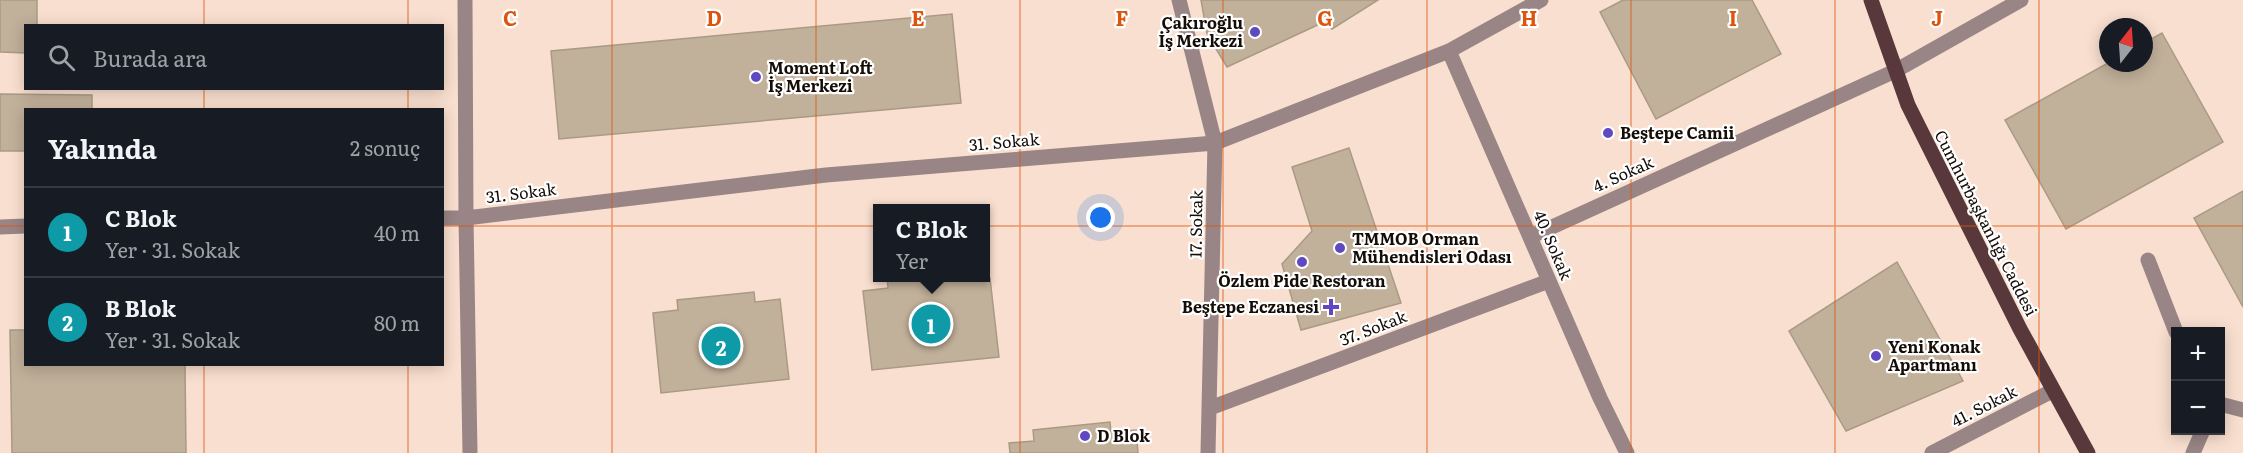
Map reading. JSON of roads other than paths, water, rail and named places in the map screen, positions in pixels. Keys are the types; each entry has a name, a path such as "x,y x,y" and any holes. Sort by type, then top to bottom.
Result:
{"main road":[{"name":"Cumhurbaşkanlığı Caddesi","path":"1871,0 1908,105 2052,391 2088,453"}],"street":[{"path":"465,0 470,453"},
{"name":"17. Sokak","path":"1179,0 1215,143 1208,453"},
{"name":"31. Sokak","path":"444,218 466,218 826,175 1215,143 1449,51 1541,0"},
{"name":"4. Sokak","path":"1530,237 1896,70 2020,0"},
{"name":"40. Sokak","path":"1449,51 1627,453"},
{"path":"0,226 24,226"},
{"path":"2148,260 2173,327"},
{"name":"37. Sokak","path":"1210,408 1549,281"},
{"name":"41. Sokak","path":"1932,453 2052,391"},
{"path":"2225,405 2243,410"},
{"path":"2193,453 2201,435"}],"place":[{"name":"Çakıroğlu İş Merkezi","path":"1255,32"},
{"name":"Moment Loft İş Merkezi","path":"756,77"},
{"name":"Beştepe Camii","path":"1608,133"},
{"name":"TMMOB Orman Mühendisleri Odası","path":"1340,248"},
{"name":"Özlem Pide Restoran","path":"1302,262"},
{"name":"Beştepe Eczanesi","path":"1331,307"},
{"name":"C Blok","path":"931,324"},
{"name":"B Blok","path":"721,346"},
{"name":"Yeni Konak Apartmanı","path":"1876,356"},
{"name":"D Blok","path":"1085,436"}]}
